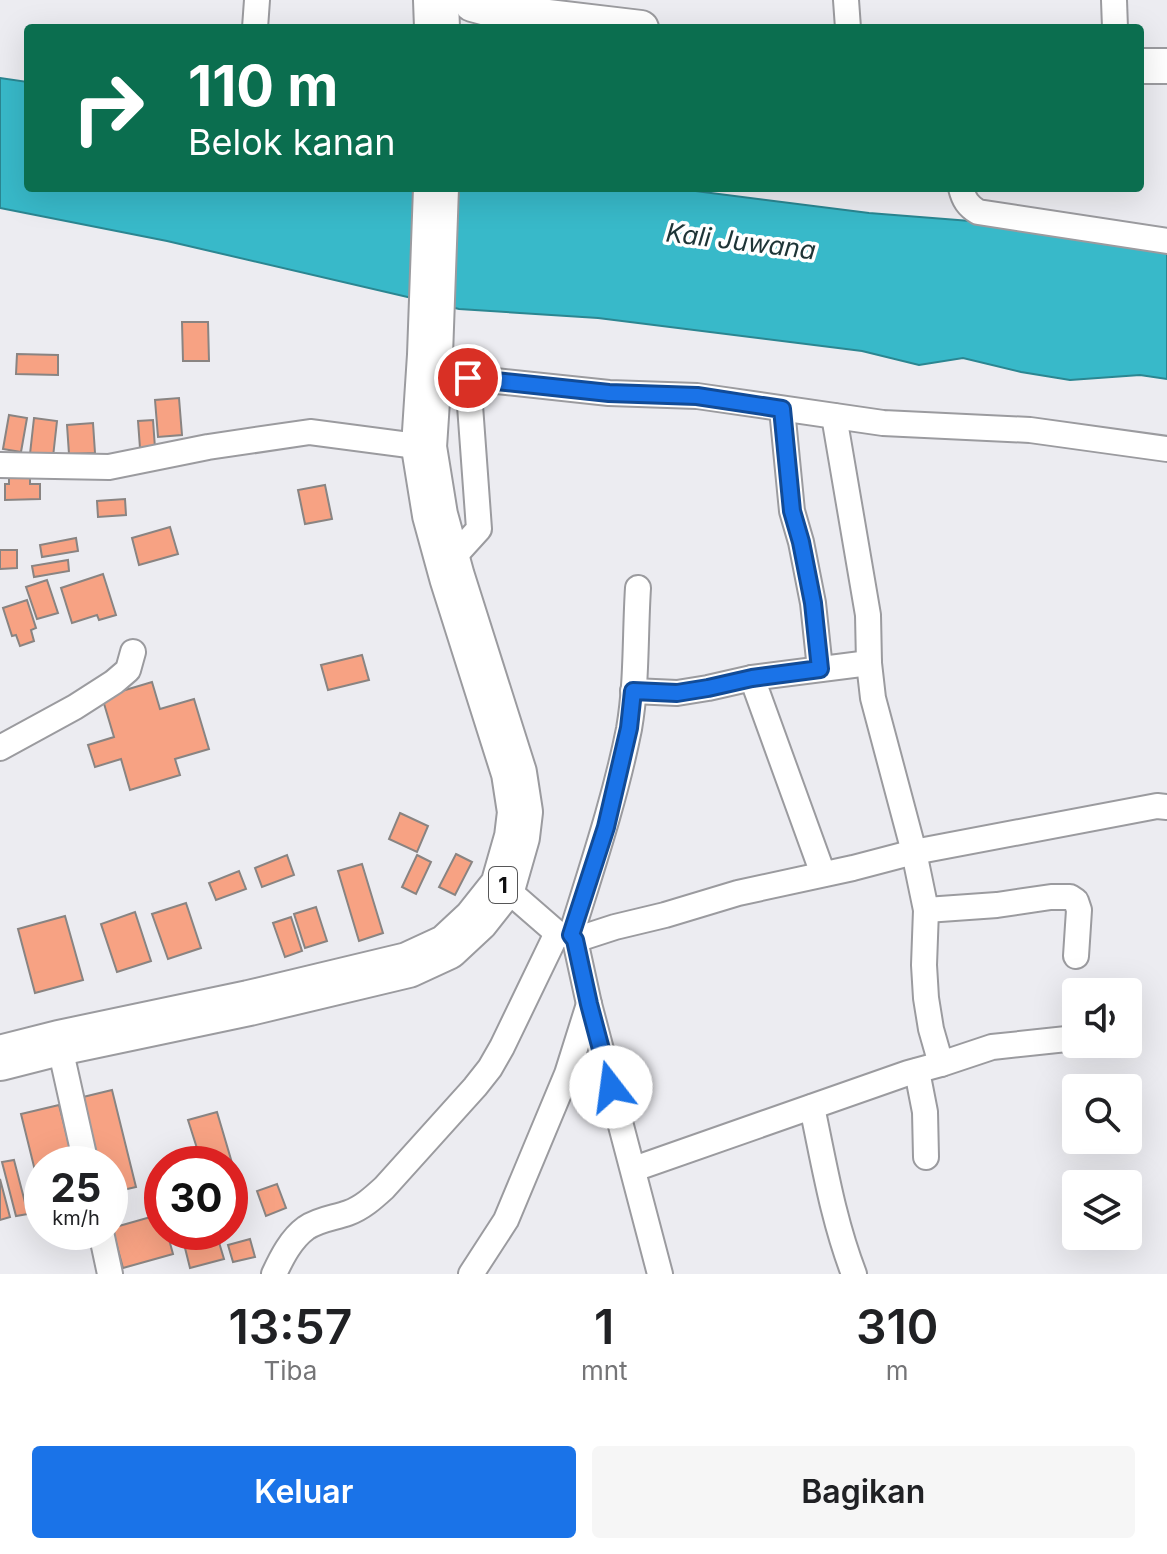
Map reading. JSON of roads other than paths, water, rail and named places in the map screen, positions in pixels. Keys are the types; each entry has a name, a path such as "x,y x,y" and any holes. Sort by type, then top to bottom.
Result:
{"highway":[{"path":"436,0 437,24"},
{"name":"1","path":"0,1058 408,965 447,947 476,920 503,886 517,837 520,812 514,773 435,515 424,447 436,192"}],"street":[{"path":"255,24 257,0"},
{"path":"471,0 472,4 498,11 598,11 631,24"},
{"path":"846,0 848,24"},
{"path":"1114,0 1115,24"},
{"path":"1144,66 1167,66"},
{"path":"962,192 969,206 978,212 1167,241"},
{"path":"449,562 479,529 468,378 609,393 697,396 883,423 1030,430 1167,449"},
{"path":"782,409 792,511 813,603 820,669"},
{"path":"834,416 868,615 873,698 914,852 926,910 926,998 941,1064"},
{"path":"0,465 109,467 208,447 310,432 424,447"},
{"path":"274,1274 293,1240 308,1226 346,1214 371,1200 475,1087 490,1068 568,936 606,827 629,728 638,588"},
{"path":"0,748 114,682 128,670 133,652"},
{"path":"633,691 677,693 752,678 869,663"},
{"path":"752,678 823,874"},
{"path":"568,936 665,915 738,893 914,852 1075,820 1167,807"},
{"path":"503,886 568,936 634,1169 660,1274"},
{"path":"926,910 1070,897 1076,901 1079,910 1076,956"},
{"path":"471,1274 506,1220 567,1074 589,1004"},
{"path":"634,1169 992,1047 1062,1040"},
{"path":"59,1043 82,1146"},
{"path":"917,1071 925,1112 926,1157"},
{"path":"812,1107 842,1244 854,1274"},
{"path":"105,1250 110,1274"}],"water":[{"name":"Kali Juwana","path":"0,78 24,81 24,192 704,192 869,213 1085,230 1167,242 1167,379 1140,375 1070,380 963,358 919,365 862,351 598,318 459,309 167,241 0,208"}]}
